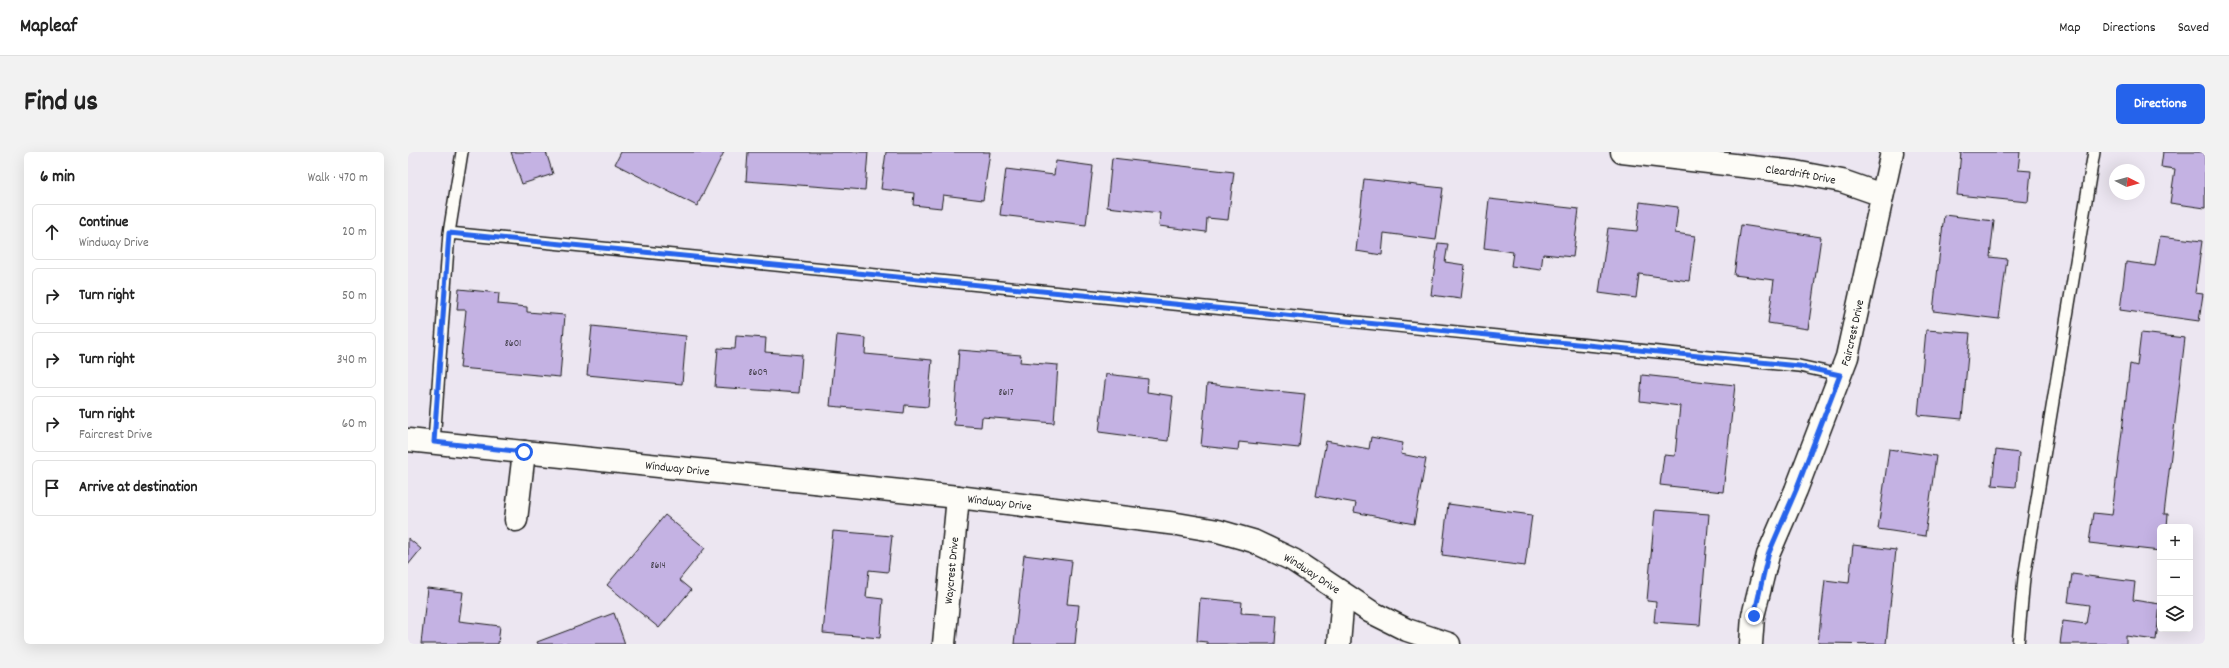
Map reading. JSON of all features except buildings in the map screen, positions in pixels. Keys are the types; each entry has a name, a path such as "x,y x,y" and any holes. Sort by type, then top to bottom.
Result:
{"street":[{"name":"Cleardrift Drive","path":"1622,152 1795,172 1842,181 1882,195"},
{"name":"Faircrest Drive","path":"1751,644 1754,616 1768,555 1796,490 1847,357 1892,152"},
{"name":"Windway Drive","path":"408,440 958,497 1177,524 1218,531 1253,541 1293,560 1343,596 1370,612 1407,630 1449,644"},
{"path":"516,520 524,452"},
{"name":"Waycrest Drive","path":"944,644 958,497"},
{"path":"1338,644 1343,596"}],"lane":[{"path":"434,442 449,233 462,152"},
{"path":"2018,644 2024,578 2094,152"},
{"path":"449,233 766,263 1110,299 1799,366 1840,375"}],"route":[{"path":"524,452 434,442 449,233 1799,366 1840,375 1796,490 1768,555 1754,616"}]}
